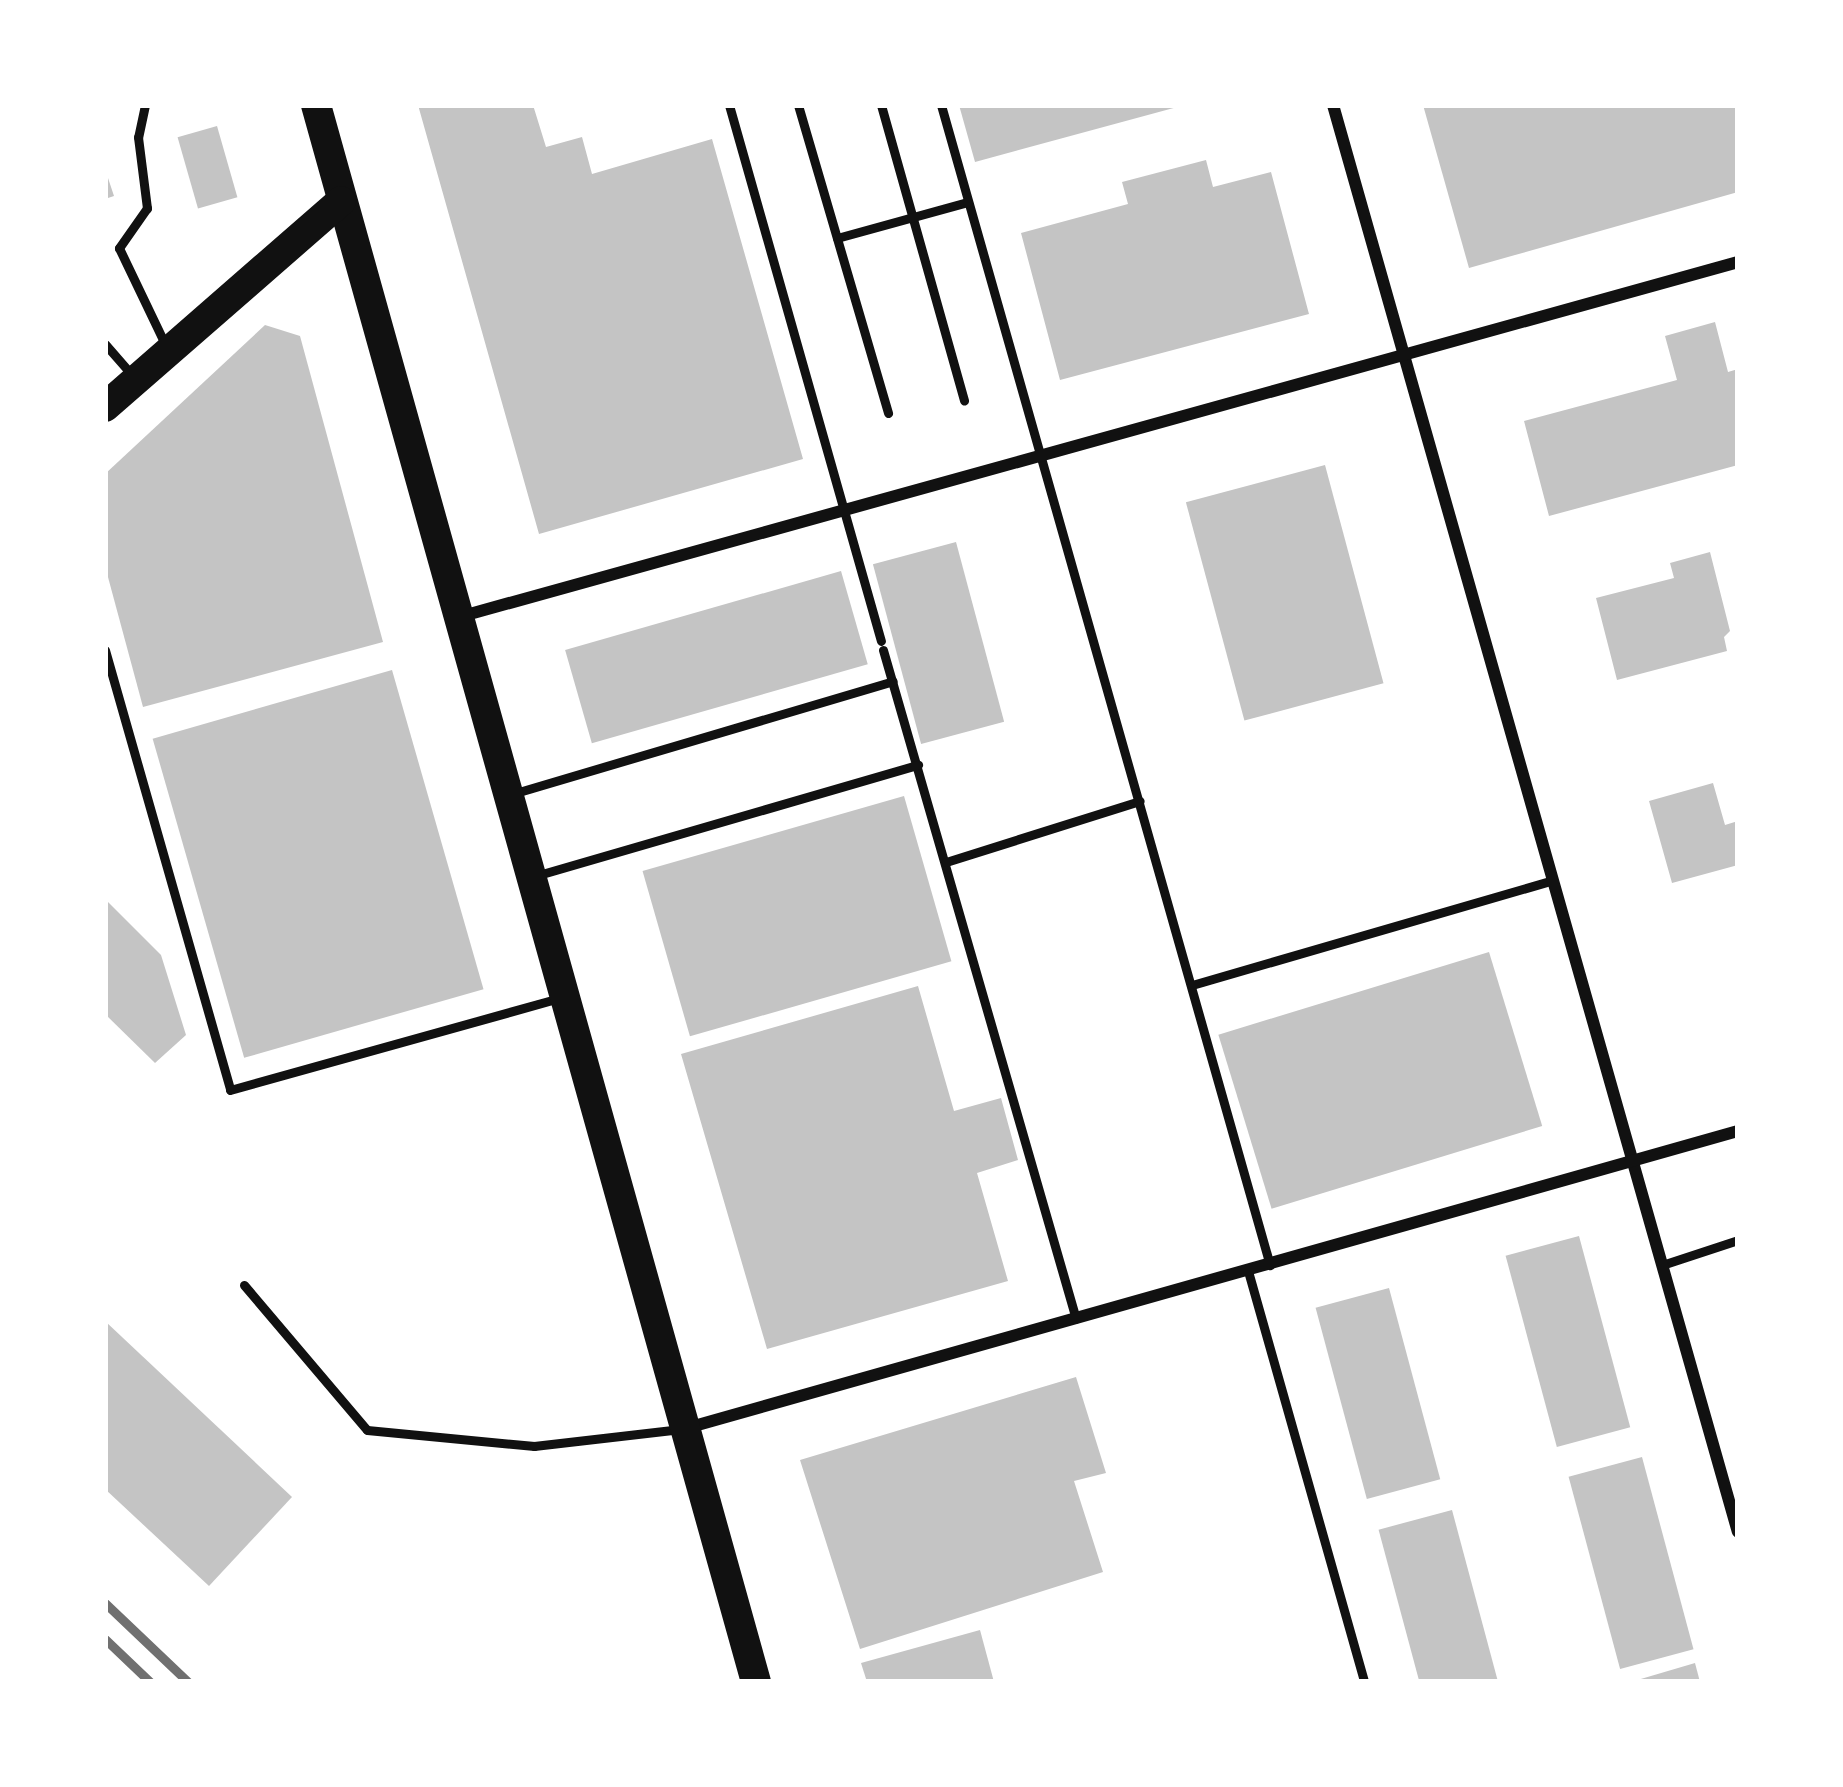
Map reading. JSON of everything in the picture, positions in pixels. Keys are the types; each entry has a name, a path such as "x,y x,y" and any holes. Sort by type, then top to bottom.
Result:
{"main road":[{"path":"316,105 756,1682"},
{"path":"105,407 341,201"}],"street":[{"path":"1333,105 1738,1532"},
{"path":"458,618 1738,262"},
{"path":"686,1428 1738,1131"}],"lane":[{"path":"145,105 138,137 147,208 119,248 169,351"},
{"path":"729,105 841,512 1076,1319"},
{"path":"798,105 888,413"},
{"path":"880,105 964,400"},
{"path":"941,105 1270,1265"},
{"path":"837,238 968,202"},
{"path":"105,344 136,379"},
{"path":"105,650 230,1090 564,997"},
{"path":"507,795 892,681"},
{"path":"530,878 918,765"},
{"path":"946,862 1140,802"},
{"path":"1192,985 1552,880"},
{"path":"1662,1264 1738,1240"},
{"path":"1248,1271 1364,1682"},
{"path":"244,1285 367,1430 534,1446 686,1428"}],"building":[{"path":"418,105 533,105 546,147 582,137 592,174 712,139 803,459 539,534"},
{"path":"959,105 1181,105 1181,106 975,162"},
{"path":"1423,105 1738,105 1738,192 1469,268"},
{"path":"217,126 237,197 198,208 178,137"},
{"path":"1206,160 1213,187 1271,172 1309,314 1060,380 1021,233 1128,204 1122,182"},
{"path":"105,169 114,196 105,199"},
{"path":"1715,322 1728,372 1738,369 1738,465 1549,516 1524,421 1677,380 1665,336"},
{"path":"265,325 300,336 383,642 143,707 105,566 105,474"},
{"path":"1325,465 1383,683 1244,721 1186,502"},
{"path":"956,542 1004,722 921,744 873,564"},
{"path":"1710,552 1730,631 1724,637 1727,651 1617,680 1596,598 1674,578 1670,563"},
{"path":"841,571 868,664 592,743 565,650"},
{"path":"392,670 484,989 244,1058 153,739"},
{"path":"1713,783 1725,825 1738,821 1738,865 1672,883 1649,801"},
{"path":"904,796 951,961 690,1036 643,871"},
{"path":"105,899 161,955 186,1035 155,1063 105,1014"},
{"path":"1489,952 1542,1126 1272,1209 1218,1035"},
{"path":"918,986 954,1111 1001,1098 1018,1160 977,1173 1008,1281 767,1349 681,1054"},
{"path":"1579,1236 1630,1427 1557,1447 1506,1256"},
{"path":"1389,1288 1440,1479 1367,1499 1316,1308"},
{"path":"105,1321 292,1497 209,1586 105,1489"},
{"path":"1076,1377 1106,1473 1074,1481 1103,1572 860,1649 800,1460"},
{"path":"1642,1457 1694,1649 1620,1669 1569,1477"},
{"path":"1452,1510 1498,1682 1419,1682 1379,1530"},
{"path":"980,1630 994,1682 867,1682 861,1663"},
{"path":"1695,1663 1700,1682 1634,1682 1634,1681"}],"railway":[{"path":"105,1603 188,1682"},
{"path":"105,1639 150,1682"}]}
